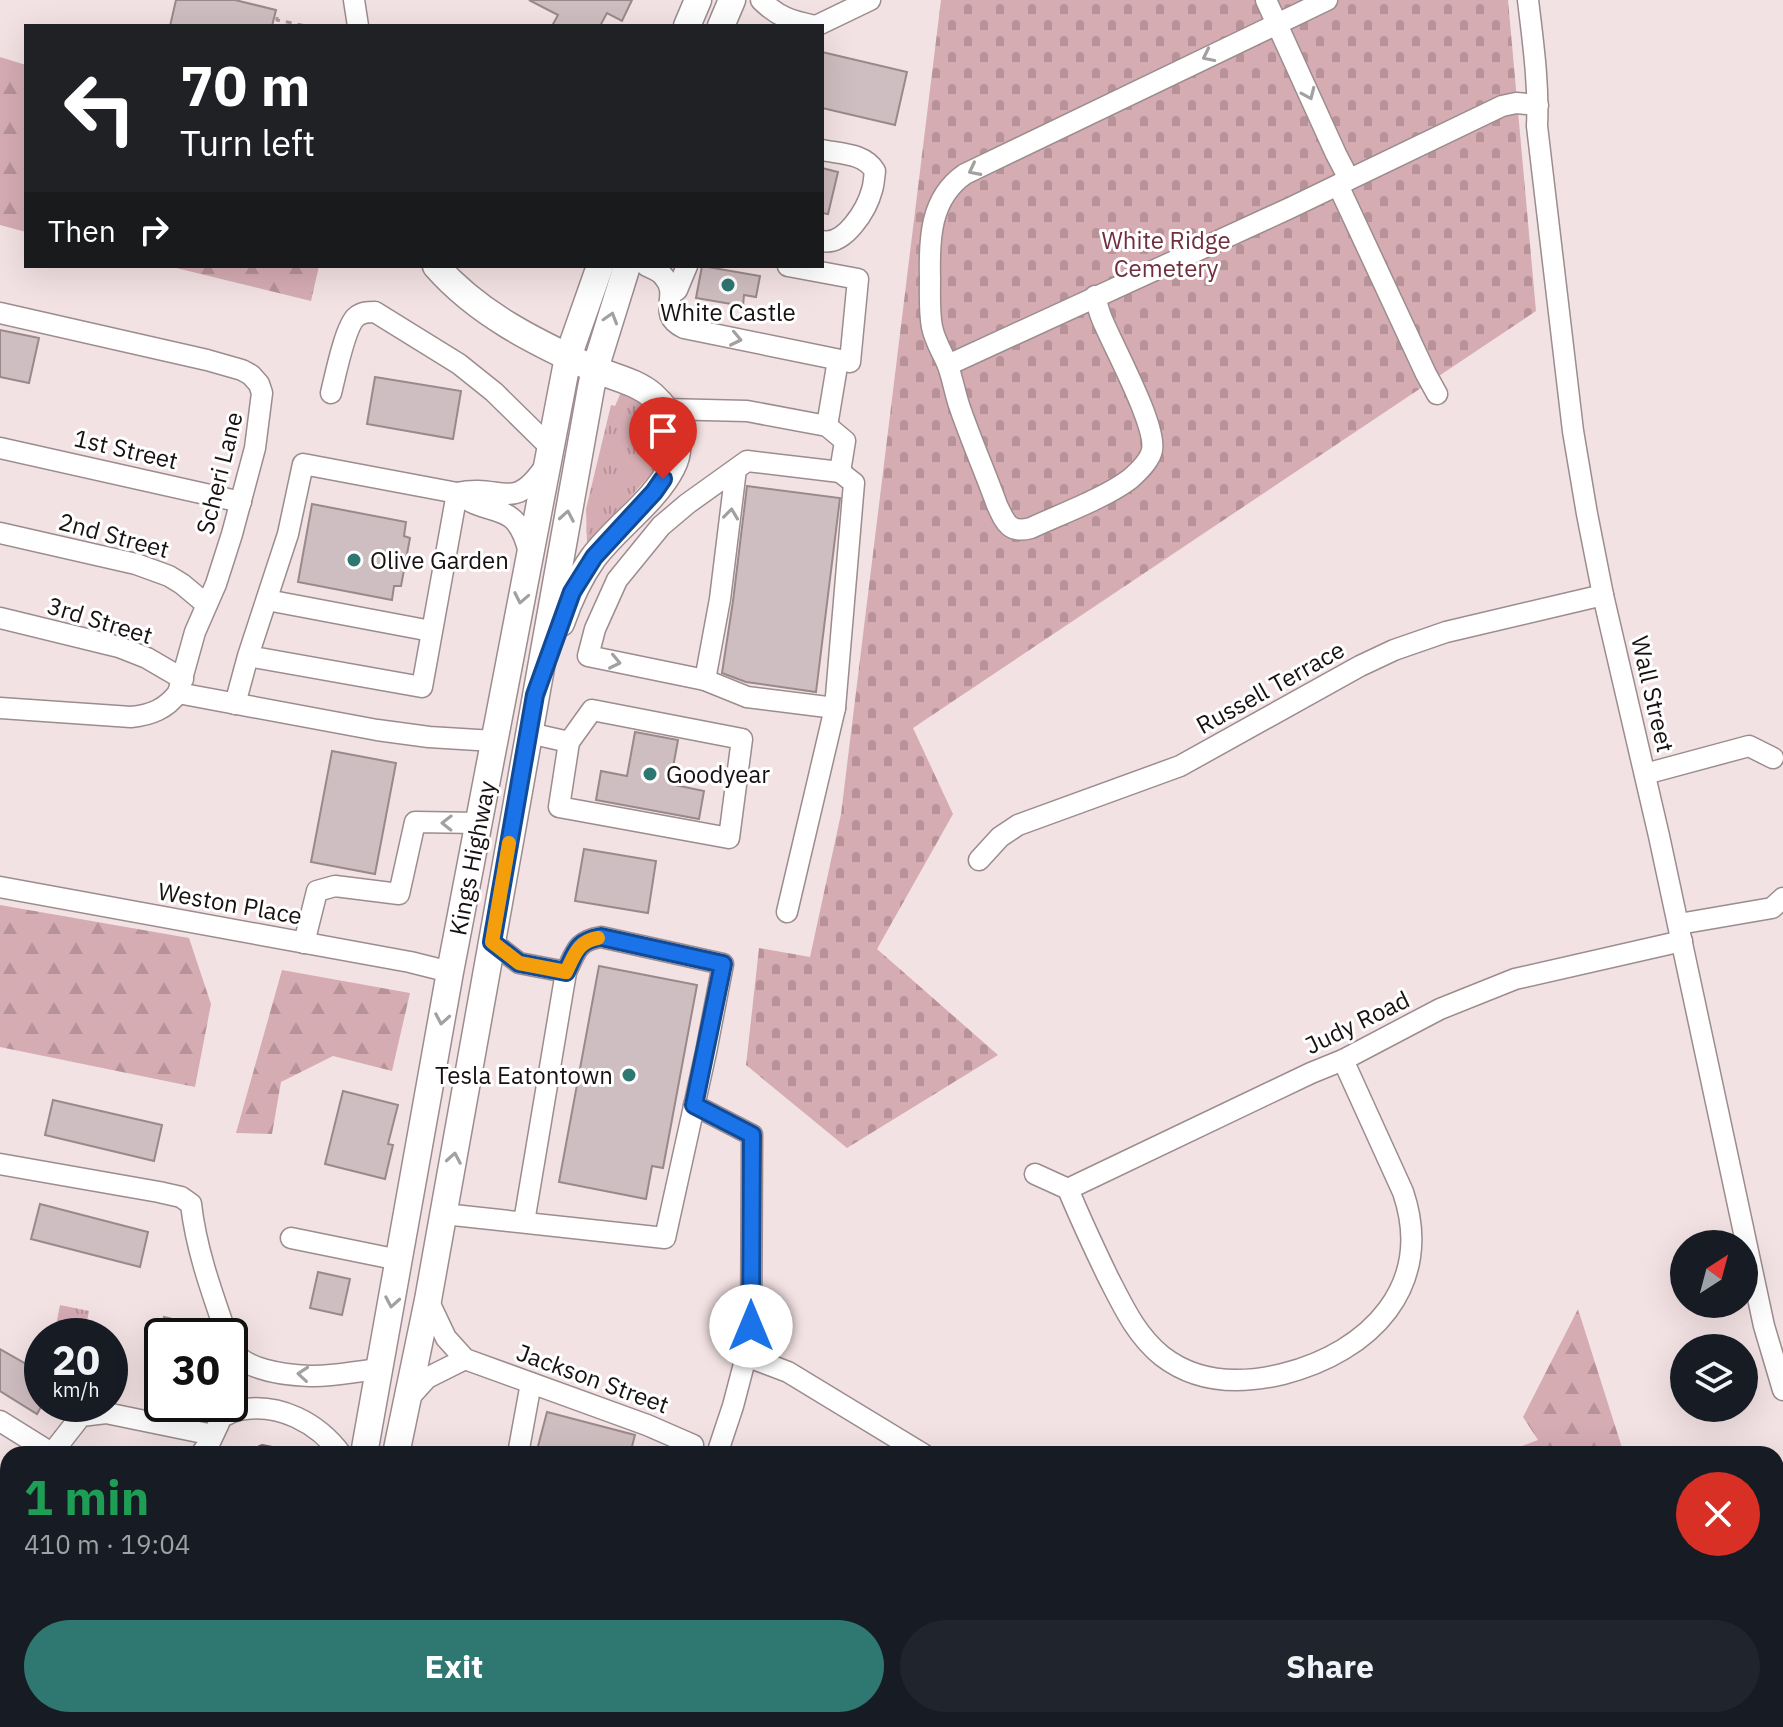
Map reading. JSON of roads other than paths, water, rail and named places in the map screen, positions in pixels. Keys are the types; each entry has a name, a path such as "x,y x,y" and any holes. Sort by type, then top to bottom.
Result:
{"main road":[{"path":"688,24 698,0"},
{"path":"722,24 732,0"},
{"path":"438,268 494,316 536,341 651,395 671,419 676,433 677,450 673,466 654,492 594,557 572,592 535,695"},
{"name":"Kings Highway","path":"366,1446 450,972 568,357 599,268"},
{"name":"Kings Highway","path":"398,1446 444,1214 595,369 626,268"}],"street":[{"path":"354,0 358,24"},
{"path":"761,0 790,21 805,24"},
{"path":"819,24 870,0"},
{"path":"1266,0 1336,154 1344,182 1437,394"},
{"path":"1095,296 1100,315 1147,418 1152,448 1149,457 1129,480 1112,490 1022,531 1012,528 1004,519 931,326 931,234 937,208 946,192 965,174 1327,0"},
{"name":"Wall Street","path":"1528,0 1535,60 1537,126 1573,431 1587,514 1681,933 1764,1326 1783,1390"},
{"path":"948,365 1290,208 1502,106 1516,103 1538,105"},
{"path":"824,150 863,158 875,171 872,192 859,216 840,238 829,243 824,242"},
{"path":"651,268 667,280 671,294 669,314 672,321 684,328 850,362 858,279 799,268"},
{"path":"671,294 677,290 686,268"},
{"path":"235,704 288,534 303,464 457,493 473,490 511,495 523,491 535,480 549,455 494,392 459,364 375,312 366,312 355,318 348,332 331,393"},
{"name":"Scheri Lane","path":"0,313 207,360 242,370 259,384 262,405 255,448 220,571 195,632 181,686"},
{"path":"827,426 838,360"},
{"path":"664,409 747,411 827,426 845,441 840,472"},
{"name":"1st Street","path":"0,448 241,502"},
{"path":"787,912 835,708 854,483 840,472 747,461 661,526 617,580 595,629 588,656 705,680 747,697 835,708"},
{"path":"705,680 720,599 736,469"},
{"path":"457,493 470,503 506,513 517,523 525,537 529,556"},
{"path":"248,656 422,687 457,493"},
{"name":"2nd Street","path":"0,533 136,564 169,576 206,604"},
{"name":"Russell Terrace","path":"979,860 1000,837 1018,825 1180,766 1394,650 1446,632 1603,595"},
{"path":"267,600 431,631"},
{"name":"3rd Street","path":"0,618 119,647 147,658 181,686"},
{"path":"0,708 143,716 161,710 181,686 235,704 377,730 494,741"},
{"path":"592,710 742,739 729,838 559,807 569,742 592,710"},
{"path":"529,733 569,742"},
{"path":"1645,774 1749,746 1773,758"},
{"path":"304,943 317,891 335,886 399,894 415,822 478,823"},
{"name":"Weston Place","path":"0,887 410,962 450,972"},
{"name":"Judy Road","path":"1068,1189 1343,1060 1440,1009 1515,979 1772,908 1783,898"},
{"path":"444,1214 665,1238 723,964 601,937 587,939 578,948 566,972 524,1222"},
{"path":"492,942 519,963 566,972"},
{"path":"1035,1174 1068,1189 1130,1320 1141,1336 1172,1363 1197,1375 1237,1381 1307,1367 1332,1356 1375,1327 1399,1292 1407,1271 1411,1241 1410,1212 1403,1192 1343,1060"},
{"path":"694,1105 752,1135 751,1358 744,1364 725,1446"},
{"path":"0,1164 159,1192 181,1197 191,1204 209,1285 220,1318"},
{"path":"291,1238 399,1260"},
{"path":"407,1400 427,1378 465,1359 446,1338 428,1300"},
{"path":"751,1358 788,1372 910,1446"},
{"name":"Jackson Street","path":"465,1359 647,1425 686,1446"},
{"path":"248,1364 269,1371 312,1376 380,1369"},
{"path":"519,1446 531,1383"},
{"path":"248,1410 290,1414 318,1428 335,1446"},
{"path":"58,1446 81,1416 106,1413 144,1415"},
{"path":"0,1421 39,1446"},
{"path":"205,1446 217,1422"},
{"name":"Jackson Street","path":"695,1446 703,1438 716,1446"}],"place":[{"name":"White Castle","path":"728,285"},
{"name":"Olive Garden","path":"354,560"},
{"name":"Goodyear","path":"650,774"},
{"name":"Tesla Eatontown","path":"629,1075"}],"park label":[{"name":"White Ridge Cemetery","path":"1166,254"}]}
